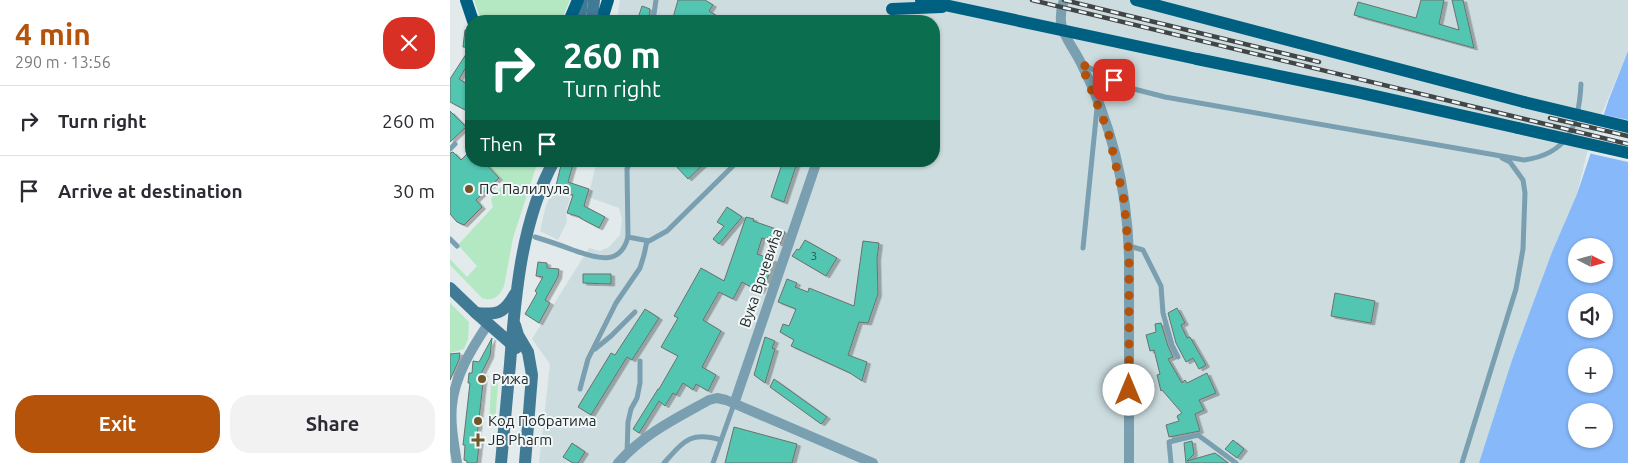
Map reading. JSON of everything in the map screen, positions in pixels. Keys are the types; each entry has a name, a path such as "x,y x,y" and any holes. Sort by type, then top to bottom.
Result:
{"main road":[{"path":"466,0 471,15"},
{"path":"572,15 578,0"},
{"path":"581,15 582,0"},
{"path":"593,15 594,0"},
{"path":"603,15 607,0"},
{"path":"921,0 1357,92 1628,154"},
{"path":"1136,0 1524,102 1628,127"},
{"path":"892,9 954,7"},
{"path":"501,463 517,290 550,167"},
{"path":"450,288 524,355 531,364"},
{"path":"476,313 492,314 500,312 508,306 517,290"},
{"path":"514,320 518,335 528,352 531,364 532,382 525,463"}],"street":[{"path":"1064,0 1061,9 1061,27 1081,64 1098,102 1115,156 1124,200 1129,246 1129,463"},
{"name":"Вука Врчевића","path":"734,404 815,167"},
{"path":"457,463 452,436 452,405 457,380 488,324"},
{"path":"618,463 652,432 709,400 722,398 872,463"}],"lane":[{"path":"654,15 656,0"},
{"path":"1081,64 1130,88 1165,98 1524,160 1540,158 1557,149 1564,142 1577,116 1581,84"},
{"path":"1083,248 1098,102"},
{"path":"450,149 455,144"},
{"path":"1462,463 1516,289 1523,249 1525,193 1523,180 1510,162 1500,156"},
{"path":"531,235 594,257 612,257 620,253 628,237 628,167"},
{"path":"628,237 647,241 667,231 732,167"},
{"path":"450,239 456,246"},
{"path":"580,389 592,351 621,295 640,268 647,241"},
{"path":"1129,246 1143,250 1161,286 1163,313 1172,345 1178,357"},
{"path":"592,351 611,336 635,312"},
{"path":"627,453 629,440 628,422 631,409 637,398 640,383 640,362"},
{"path":"713,463 734,404"},
{"path":"1171,463 1169,442 1198,435 1236,463"},
{"path":"664,463 684,441 690,438 708,437 721,440"}],"shaded area":[{"path":"620,0 1628,0 1628,51 1589,144 1577,194 1552,252 1512,360 1479,463 539,463 550,364 532,339 589,248 600,251 609,247 620,235 622,220 619,208 588,197 596,167 940,167 940,15 618,15"},
{"path":"552,191 570,198 566,212 567,222 558,240 540,231 545,209"}],"green space":[{"path":"474,0 570,0 564,15 479,14"},
{"path":"490,167 536,167 513,238 504,286 493,299 486,299 482,298 450,265 450,259 467,277 477,266 458,245 493,207 491,199 502,186 502,179"},
{"path":"450,303 469,322 468,339 464,349 450,353"},
{"path":"491,384 498,385 495,422 489,424"}],"water":[{"path":"1628,51 1628,463 1479,463 1512,360 1552,252 1577,194 1609,99"}],"pier":[{"path":"1601,114 1628,120 1628,162 1588,153"}],"building":[{"path":"678,0 705,0 713,5 709,11 715,15 674,15"},
{"path":"1421,0 1444,0 1439,24 1459,30 1452,0 1463,0 1474,48 1354,15 1358,2 1416,18"},
{"path":"642,6 650,9 650,15 639,15"},
{"path":"465,30 465,47 463,47"},
{"path":"465,56 465,69 459,79 465,82 465,110 450,102 450,79"},
{"path":"450,111 465,128 450,142"},
{"name":"ПС Палилула","path":"453,152 461,160 465,156 465,167 489,167 499,178 476,200 482,207 464,225 457,222 450,214 450,153"},
{"path":"561,167 572,167 568,182 589,189 584,206 605,217 599,228 580,217 567,213 573,195 555,190"},
{"path":"677,167 701,167 688,179"},
{"path":"781,167 796,167 784,202 771,197"},
{"path":"727,207 742,217 719,244 713,239 724,226 717,222"},
{"path":"746,217 785,232 780,244 762,238 757,254 774,260 767,280 760,292 742,282 733,299 719,292 703,320 721,331 702,367 716,375 708,391 696,384 693,390 683,383 676,395 673,393 665,406 659,401 639,433 633,429 678,356 661,347 678,318 674,316 701,268 724,281"},
{"path":"805,240 837,258 826,276 792,256 797,249 799,250"},
{"path":"863,241 879,243 877,259 878,294 868,323 859,322 848,355 867,362 862,381 850,373 791,346 794,340 780,332 783,324 789,326 796,309 778,302 787,279 797,283 795,287 808,292 809,288 854,306"},
{"path":"538,262 547,263 547,268 559,269 558,277 545,300 550,303 539,323 525,314 537,293 535,291 543,277 536,276"},
{"path":"583,274 611,274 611,284 583,283"},
{"path":"1335,293 1375,301 1371,323 1331,316"},
{"path":"1177,308 1185,323 1181,325 1187,338 1190,337 1206,365 1199,369 1193,358 1186,362 1176,343 1168,313"},
{"path":"645,309 659,318 632,360 627,357 591,415 578,407 611,353 615,355"},
{"path":"1161,323 1173,357 1168,359 1182,383 1185,380 1187,383 1207,373 1216,393 1199,400 1204,410 1195,414 1200,431 1169,437 1166,425 1179,421 1177,416 1182,413 1161,391 1157,375 1160,374 1154,350 1150,351 1146,335 1156,332 1155,324"},
{"path":"765,337 775,341 772,348 775,349 765,383 754,375"},
{"path":"492,338 490,356 481,374 484,374 477,437 480,438 477,463 467,463 464,460 465,445 463,445 470,383 468,383 469,373 472,373 473,361 479,362"},
{"path":"460,353 459,360 450,380 450,354"},
{"path":"774,379 827,417 821,424 770,387"},
{"path":"734,427 797,444 792,463 725,463"},
{"path":"1233,440 1244,449 1237,458 1225,449"},
{"path":"1192,441 1194,454 1187,461 1215,453 1228,463 1186,463 1184,443"},
{"path":"572,443 585,452 578,463 573,463 563,457"}],"railway":[{"path":"1032,0 1628,144"},
{"path":"1064,0 1319,62"},
{"path":"1550,118 1628,136"}],"place":[{"name":"ПС Палилула","path":"469,189"},
{"name":"Рижа","path":"482,379"},
{"name":"Код Побратима","path":"478,421"},
{"name":"JB Pharm","path":"478,440"}],"route":[{"path":"1114,80 1081,64 1098,102 1108,131 1124,200 1129,255 1129,390"}]}
